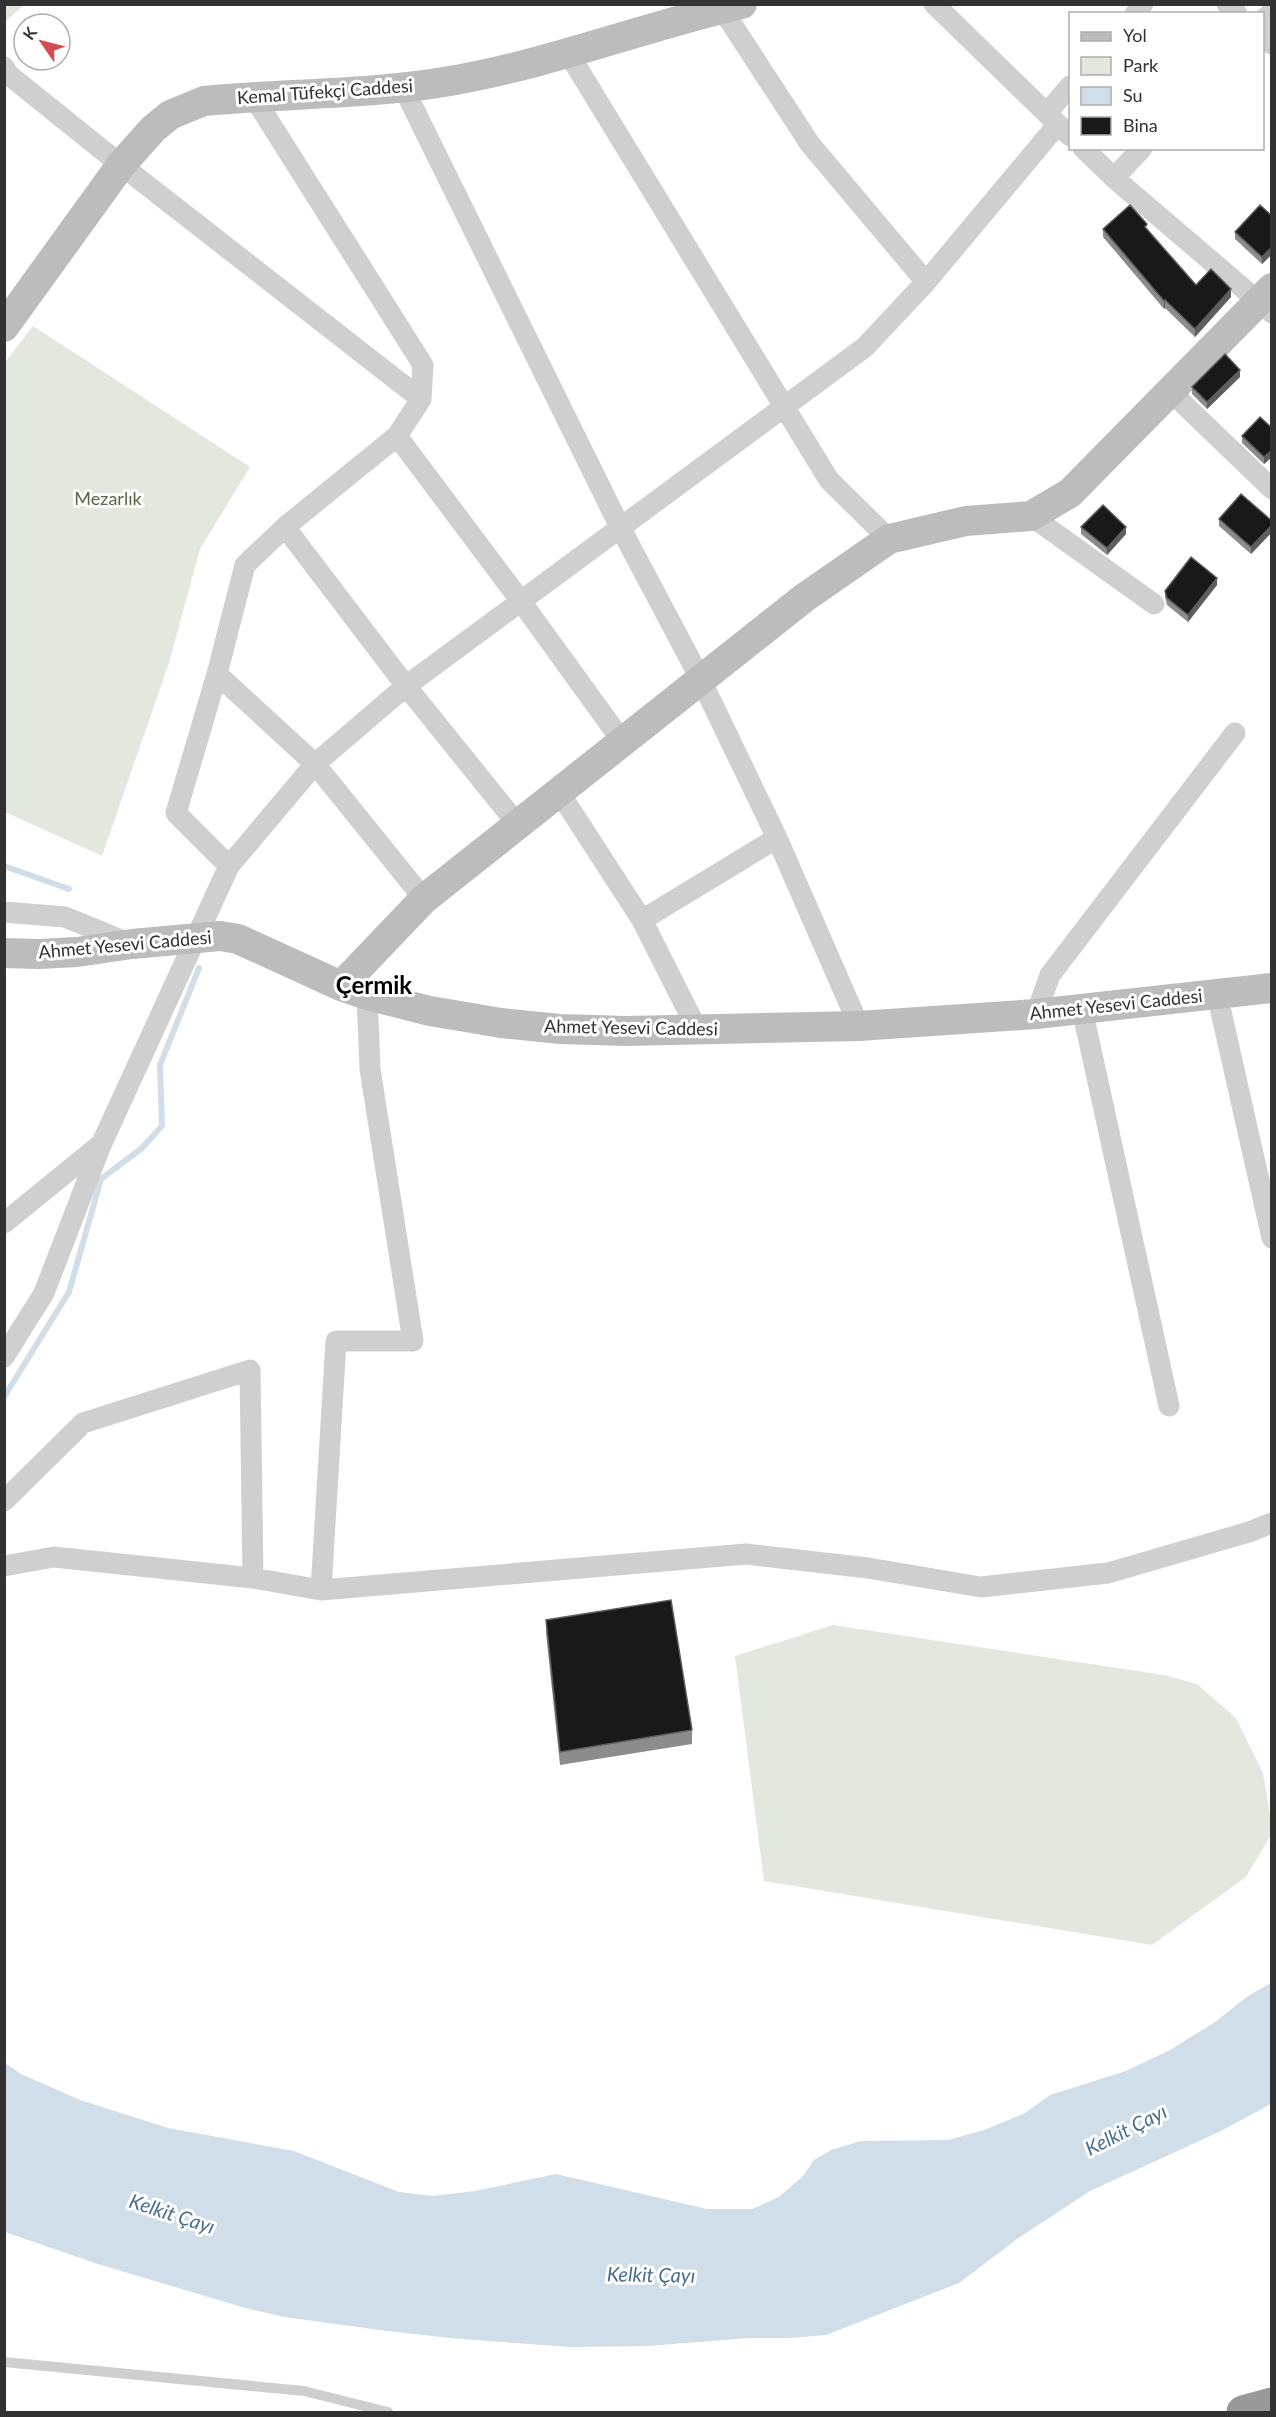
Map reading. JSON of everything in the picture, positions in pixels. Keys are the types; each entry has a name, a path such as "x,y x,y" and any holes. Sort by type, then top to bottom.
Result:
{"highway":[{"path":"1243,2412 1272,2404"}],"street":[{"path":"934,4 1058,125"},
{"path":"732,7 810,144 926,282"},
{"name":"Kemal Tüfekçi Caddesi","path":"4,327 121,165 153,129 170,115 204,101 253,96 404,88 506,69 732,7"},
{"path":"567,51 829,480 889,539"},
{"path":"6,74 421,399"},
{"path":"404,88 620,527 701,680 777,838 859,1026"},
{"path":"4,1357 44,1293 101,1145 229,866 315,764 406,686 866,347 926,282 1058,125 1069,92"},
{"path":"229,866 176,813 217,674 245,565 285,527 397,436 421,399 423,365 253,96"},
{"path":"321,1590 336,1341 413,1341 370,1069 354,991 424,900 804,598 889,539 966,521 1031,516 1070,493 1170,392 1267,301 1114,178 1085,150"},
{"path":"1114,178 1140,150"},
{"path":"1170,392 1272,489"},
{"path":"397,436 622,741"},
{"path":"1031,516 1154,604"},
{"path":"285,527 406,686 518,825"},
{"path":"217,674 315,764 424,900"},
{"path":"1036,1014 1050,975 1235,733"},
{"path":"559,792 642,920 698,1031"},
{"path":"642,920 777,838"},
{"path":"4,912 64,917 132,944"},
{"name":"Ahmet Yesevi Caddesi","path":"4,953 77,952 219,936 238,939 354,991 468,1019 572,1029 698,1031 859,1026 1036,1014 1272,988"},
{"path":"1217,994 1253,1164 1272,1238"},
{"path":"1082,1009 1169,1406"},
{"path":"4,1223 101,1145"},
{"path":"4,1500 83,1423 250,1370 253,1578"},
{"path":"4,1566 54,1557 253,1578 321,1590 746,1554 868,1568 981,1587 1107,1574 1249,1532 1272,1523"}],"lane":[{"path":"4,2362 304,2391 388,2412"}],"green space":[{"path":"5,4 24,4 16,12 12,12 12,16 5,22"},
{"name":"Mezarlık","path":"33,326 250,467 200,549 169,663 102,856 5,812 5,362"},
{"path":"833,1625 1164,1675 1197,1684 1236,1718 1263,1773 1272,1833 1246,1877 1152,1945 764,1881 735,1656"}],"water":[{"name":"Kelkit Çayı","path":"1271,1983 1271,2104 1221,2131 1090,2191 1017,2239 959,2283 826,2335 648,2346 570,2347 449,2338 380,2330 284,2317 245,2308 98,2264 5,2232 5,2063 21,2074 80,2100 168,2128 294,2151 399,2192 433,2196 475,2191 556,2174 707,2209 752,2209 779,2197 803,2176 814,2160 831,2150 861,2141 948,2140 984,2130 1025,2113 1050,2095 1126,2071 1170,2050 1215,2022 1248,1996"}],"building":[{"path":"1130,205 1147,224 1145,227 1196,285 1211,269 1231,289 1195,329 1164,301 1103,229"},
{"path":"1260,205 1272,216 1272,247 1262,257 1235,232"},
{"path":"1225,354 1240,370 1207,402 1192,387"},
{"path":"1260,417 1272,428 1272,450 1264,457 1242,436"},
{"path":"1241,494 1272,521 1272,525 1251,547 1219,519"},
{"path":"1103,505 1126,527 1107,548 1081,527"},
{"path":"1191,557 1217,578 1188,615 1167,598 1165,591"},
{"path":"671,1600 692,1730 560,1752 546,1620"}],"waterway":[{"path":"4,866 69,889"},
{"path":"4,1397 69,1292 101,1179 142,1148 162,1126 160,1065 199,968"}],"district":[{"name":"Çermik","path":"374,986"}]}
